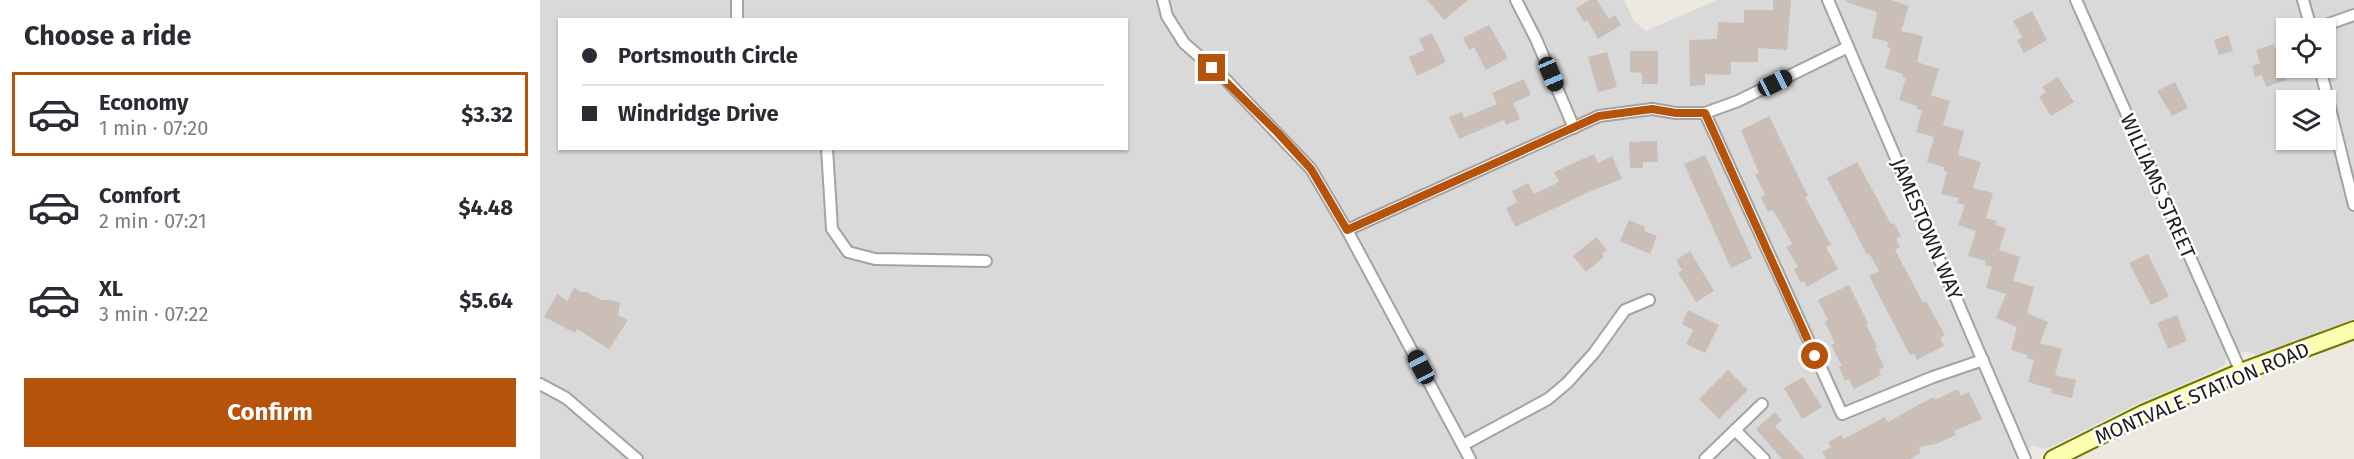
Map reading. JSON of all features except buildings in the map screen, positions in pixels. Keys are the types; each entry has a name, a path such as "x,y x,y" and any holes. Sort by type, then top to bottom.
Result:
{"street":[{"path":"737,0 737,18"},
{"path":"1163,0 1167,16 1184,43 1233,87 1311,169 1347,230 1470,459"},
{"path":"1516,0 1536,39 1574,128"},
{"name":"JAMESTOWN WAY","path":"1828,0 2025,459"},
{"name":"WILLIAMS STREET","path":"2076,0 2241,372"},
{"path":"2303,0 2308,18"},
{"path":"2336,21 2354,15"},
{"path":"1347,230 1599,116 1652,109 1676,113 1705,113 1738,101 1848,47"},
{"path":"2322,78 2354,204"},
{"path":"1705,113 1842,414 1933,377 1983,360"},
{"path":"827,150 832,229 848,252 875,259 986,261"},
{"path":"1463,445 1548,399 1567,383 1594,353 1625,310 1648,300"},
{"name":"MONTVALE STATION ROAD","path":"2053,459 2145,413 2241,372 2354,330"},
{"path":"540,384 566,398 637,459"},
{"path":"1705,459 1762,404"},
{"path":"1735,430 1764,459"}],"shaded area":[{"path":"540,0 1624,0 1634,21 1646,31 1717,0 2354,0 2354,319 2262,354 2256,355 2247,351 2226,358 2225,364 2216,370 2135,405 2049,448 2043,449 2034,445 2014,459 540,459"}],"route":[{"path":"1212,68 1311,169 1347,230 1599,116 1652,109 1676,113 1705,113 1815,356"}]}
